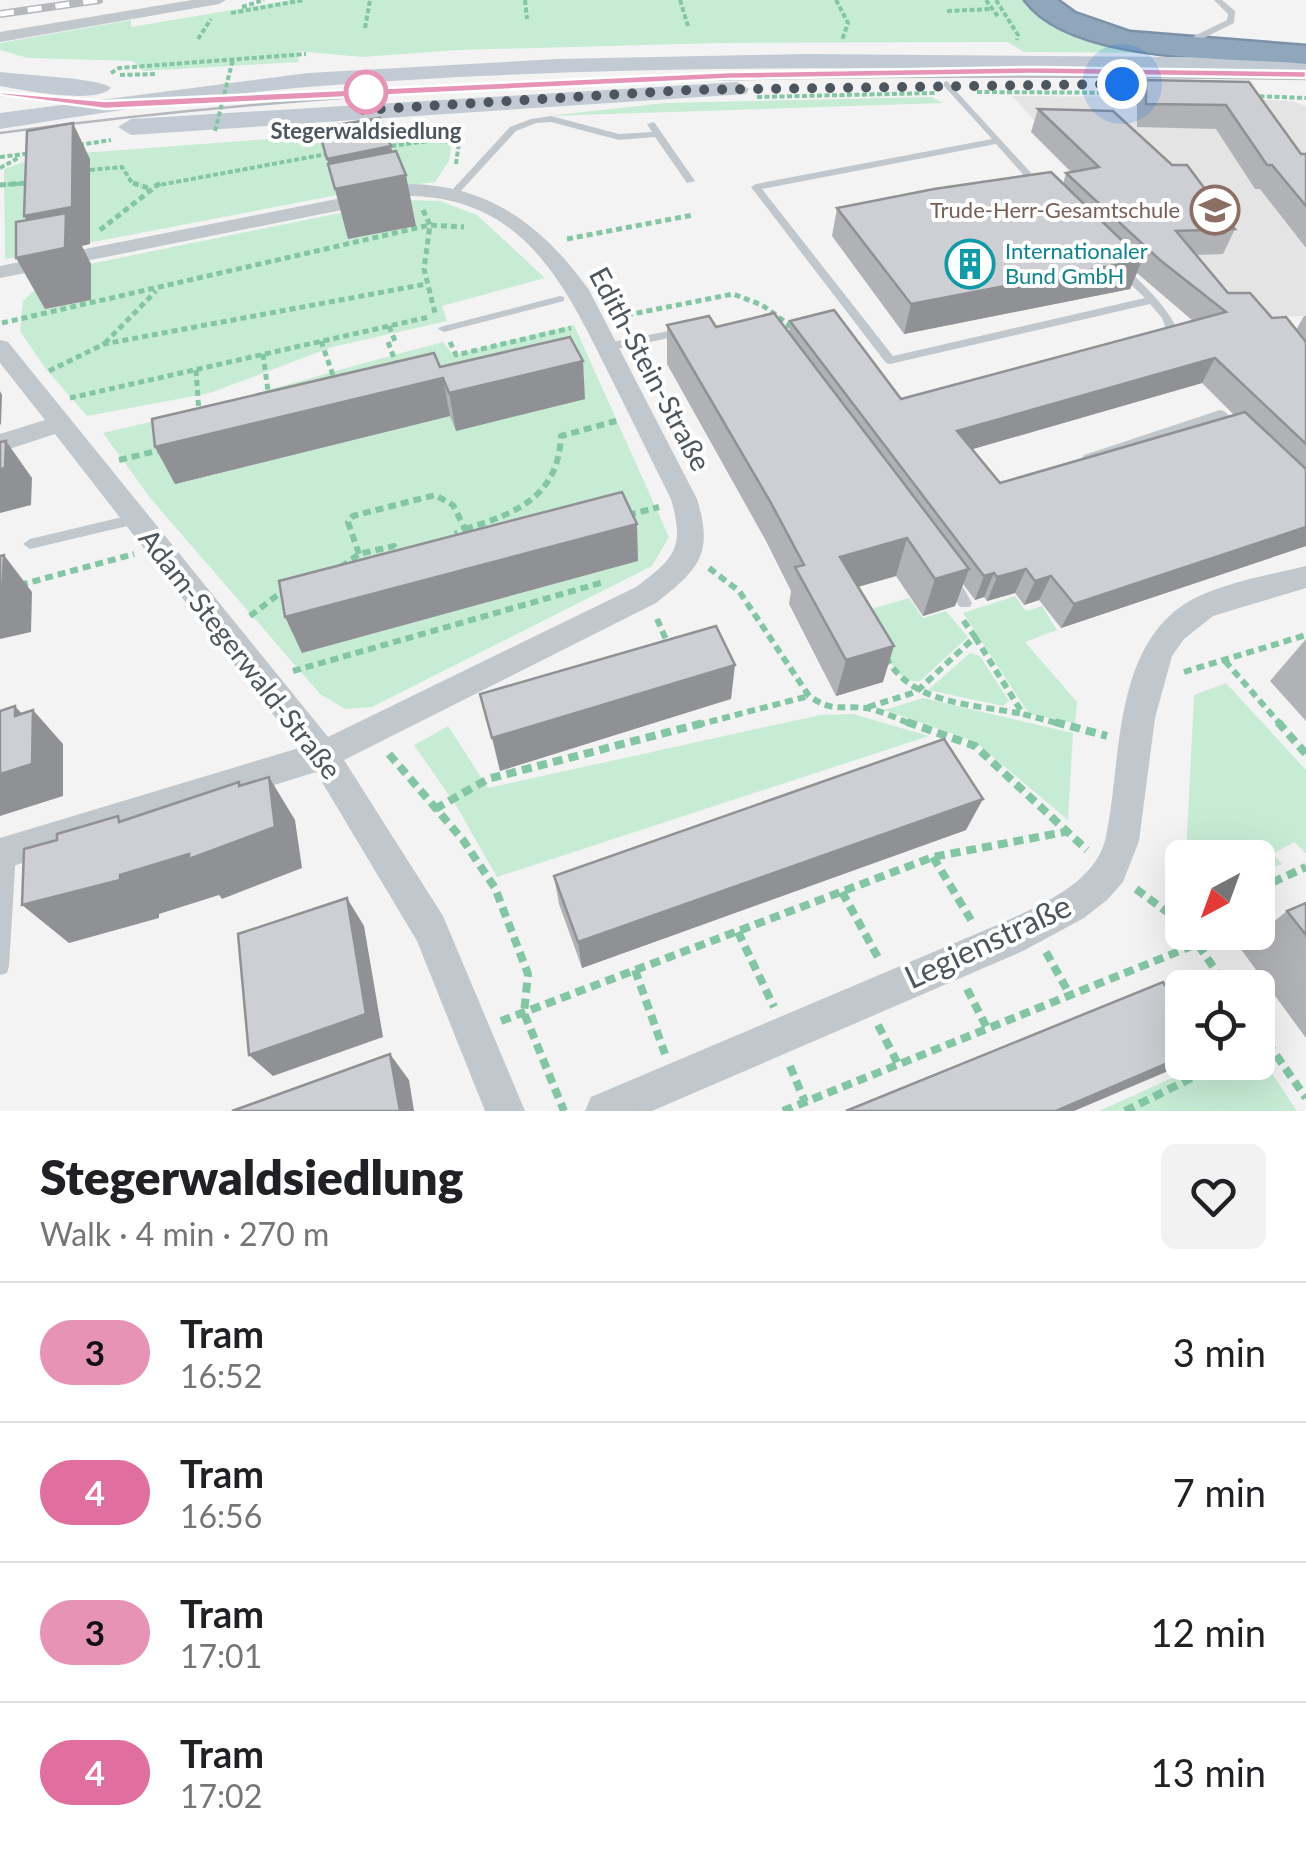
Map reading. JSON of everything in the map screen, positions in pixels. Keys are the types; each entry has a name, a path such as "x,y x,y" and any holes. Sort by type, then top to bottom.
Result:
{"highway":[{"path":"1039,0 1088,28 1133,40 1306,55"}],"main road":[{"path":"0,79 76,88 686,62 1017,60 1306,65"},
{"path":"0,121 298,81"},
{"path":"809,86 1306,87"},
{"path":"0,144 112,128 326,112 760,92"}],"street":[{"path":"0,37 223,7"},
{"path":"0,272 264,217 412,190 448,190"},
{"name":"Edith-Stein-Straße","path":"448,190 495,208 539,244 578,290 641,414 674,503 693,530 689,552"},
{"name":"Adam-Stegerwald-Straße","path":"0,347 322,755 430,929 505,1111"},
{"path":"0,443 44,404"},
{"path":"4,853 322,755 530,656 646,594 672,575 689,552"},
{"path":"1111,870 1124,834 1144,688 1160,645 1191,614 1241,594 1306,578"},
{"name":"Legienstraße","path":"604,1111 1032,926 1088,894 1111,870"}],"lane":[{"path":"1181,46 1231,22 1232,12 1218,0"},
{"path":"950,88 1053,202"},
{"path":"448,190 513,129 551,119 626,138 654,129 690,181"},
{"path":"998,141 756,187 890,360 1153,300"},
{"path":"1113,262 1167,317 1175,337 1148,344"},
{"path":"444,330 560,299"},
{"path":"606,347 689,331 706,332"},
{"path":"1075,462 1220,414 1249,442"},
{"path":"30,544 135,519"},
{"path":"942,571 965,602"},
{"path":"0,966 4,853"}],"path":[{"path":"243,11 241,8 264,0"},
{"path":"223,7 243,11 304,0"},
{"path":"365,28 370,0"},
{"path":"525,0 527,19"},
{"path":"680,0 688,26"},
{"path":"836,0 848,23 839,47"},
{"path":"986,0 999,18"},
{"path":"947,11 992,9"},
{"path":"198,39 212,16"},
{"path":"119,68 312,54"},
{"path":"215,131 234,59"},
{"path":"760,92 950,88 1157,93"},
{"path":"1240,95 1306,98"},
{"path":"448,190 464,116"},
{"path":"368,149 436,140 456,143"},
{"path":"63,258 150,188 183,177 350,151"},
{"path":"0,158 26,154 0,168"},
{"path":"90,170 108,165 122,167 132,184 150,188"},
{"path":"0,185 42,182"},
{"path":"539,244 693,215"},
{"path":"0,324 430,225 464,227"},
{"path":"104,344 426,284"},
{"path":"44,404 158,289"},
{"path":"44,404 436,315"},
{"path":"389,326 400,374"},
{"path":"322,341 338,392"},
{"path":"263,354 270,403"},
{"path":"196,370 197,407 202,423"},
{"path":"447,542 465,529 523,509 541,495 562,456 562,436 641,414"},
{"path":"93,466 169,448"},
{"path":"359,554 348,522 353,516 435,495 453,504 465,529"},
{"path":"614,518 674,503 669,523"},
{"path":"455,534 468,538"},
{"path":"339,569 359,554 394,546 411,560"},
{"path":"13,587 158,548"},
{"path":"689,552 739,591 809,696 824,706 841,710 866,708 916,692 975,637"},
{"path":"264,680 612,580"},
{"path":"226,634 294,583"},
{"path":"646,594 675,659"},
{"path":"965,602 958,612 1022,714"},
{"path":"1153,666 1184,672 1306,636"},
{"path":"882,651 896,676 916,692 1137,744"},
{"path":"1225,661 1306,754"},
{"path":"435,808 488,780 809,696"},
{"path":"866,708 974,746 1065,832 1165,910"},
{"path":"373,730 464,840 496,888 528,974 524,1012 564,1111"},
{"path":"472,1032 933,857 1065,832"},
{"path":"933,857 987,946"},
{"path":"1275,881 1306,867"},
{"path":"842,892 894,986"},
{"path":"1032,926 1070,994"},
{"path":"738,932 787,1032"},
{"path":"783,1111 1182,950"},
{"path":"954,962 987,1028"},
{"path":"635,970 675,1080"},
{"path":"1275,1060 1306,1098"},
{"path":"1125,1111 1188,1080"}],"shaded area":[{"name":"Trude-Herr-Gesamtschule","path":"1012,96 1194,97 1292,101 1306,106 1306,316 1215,318"}],"green space":[{"path":"291,0 1030,0 1163,53 1024,52 1007,42 719,43 458,50 362,57 297,51 299,62 143,71 133,61 28,58 0,50 0,43 131,20 131,27"},
{"path":"932,97 943,103 548,116 665,103"},
{"path":"455,125 449,161 435,182 353,192 5,259 4,169 41,156"},
{"path":"404,200 440,201 477,215 545,278 442,306 447,321 332,347 210,393 87,416 45,368 20,331 23,301 55,271"},
{"path":"574,325 669,537 652,566 372,707 345,709 320,694 151,499 103,433 443,342 453,355"},
{"path":"1015,596 1026,611 1042,606 1057,630 1025,642 1077,702 1075,723 1029,714 963,613"},
{"path":"909,598 923,618 946,611 968,637 920,681 901,675 893,666 871,609"},
{"path":"970,653 980,656 1009,701 1003,706 928,690"},
{"path":"1226,683 1306,770 1306,853 1294,842 1275,853 1275,840 1187,840 1194,695"},
{"path":"923,698 1073,733 1068,820 974,741 884,710"},
{"path":"853,714 929,736 497,877 457,807 414,745 448,726 488,788 820,715"},
{"path":"1275,1078 1297,1111 1099,1111 1167,1080"}],"building":[{"path":"1146,80 1249,82 1301,154 1306,154 1306,206 1272,165 1267,165 1226,105 1146,104"},
{"path":"1038,109 1113,111 1172,165 1187,165 1235,229 1176,231 1228,293 1250,293 1272,318 1286,317 1306,342 1306,444 1215,358 957,431 1000,483 1245,412 1306,469 1306,527 1074,604 1051,576 1035,581 1026,569 997,577 994,573 984,576 790,321 834,310 901,399 1226,312 1160,260 1066,173 1099,167"},
{"path":"380,118 391,146 327,159 318,128"},
{"path":"73,123 72,207 24,216 27,131"},
{"path":"396,151 406,175 335,189 328,164"},
{"path":"1051,172 1142,260 911,304 837,208 934,189"},
{"path":"66,213 65,248 16,258 16,222"},
{"path":"774,313 969,569 935,579 907,538 840,557 894,646 846,660 795,567 804,565 771,503 667,325 709,316 716,327"},
{"path":"570,337 583,361 449,393 443,378 155,447 152,419 434,353 440,367"},
{"path":"6,441 5,468 0,469 0,442"},
{"path":"622,492 637,524 285,617 279,581"},
{"path":"4,555 2,596 0,596 0,556"},
{"path":"716,626 735,665 492,738 480,694"},
{"path":"15,706 15,716 33,710 32,764 0,774 0,711"},
{"path":"944,739 983,799 578,942 554,876"},
{"path":"269,777 275,827 189,859 189,854 120,875 120,880 22,905 24,849 57,840 57,834 118,816 119,822 239,782 239,786"},
{"path":"347,898 366,1014 249,1055 238,934"},
{"path":"1306,903 1306,935 1287,911"},
{"path":"1163,982 1165,985 1165,1064 1056,1111 846,1111"},
{"path":"390,1054 400,1111 232,1111"}],"tram line":[{"name":"3","path":"0,95 105,105 729,76 1032,71 1306,74"},
{"path":"0,133 325,99 652,82 979,76 1306,79"},
{"path":"0,95 119,105"}],"railway":[{"path":"0,14 99,0"}],"place":[{"name":"Stegerwaldsiedlung","path":"366,92"},
{"name":"Trude-Herr-Gesamtschule","path":"1215,210"},
{"name":"Internationaler Bund GmbH","path":"970,264"}],"route":[{"path":"366,92 363,110 689,90 1122,84"}]}
